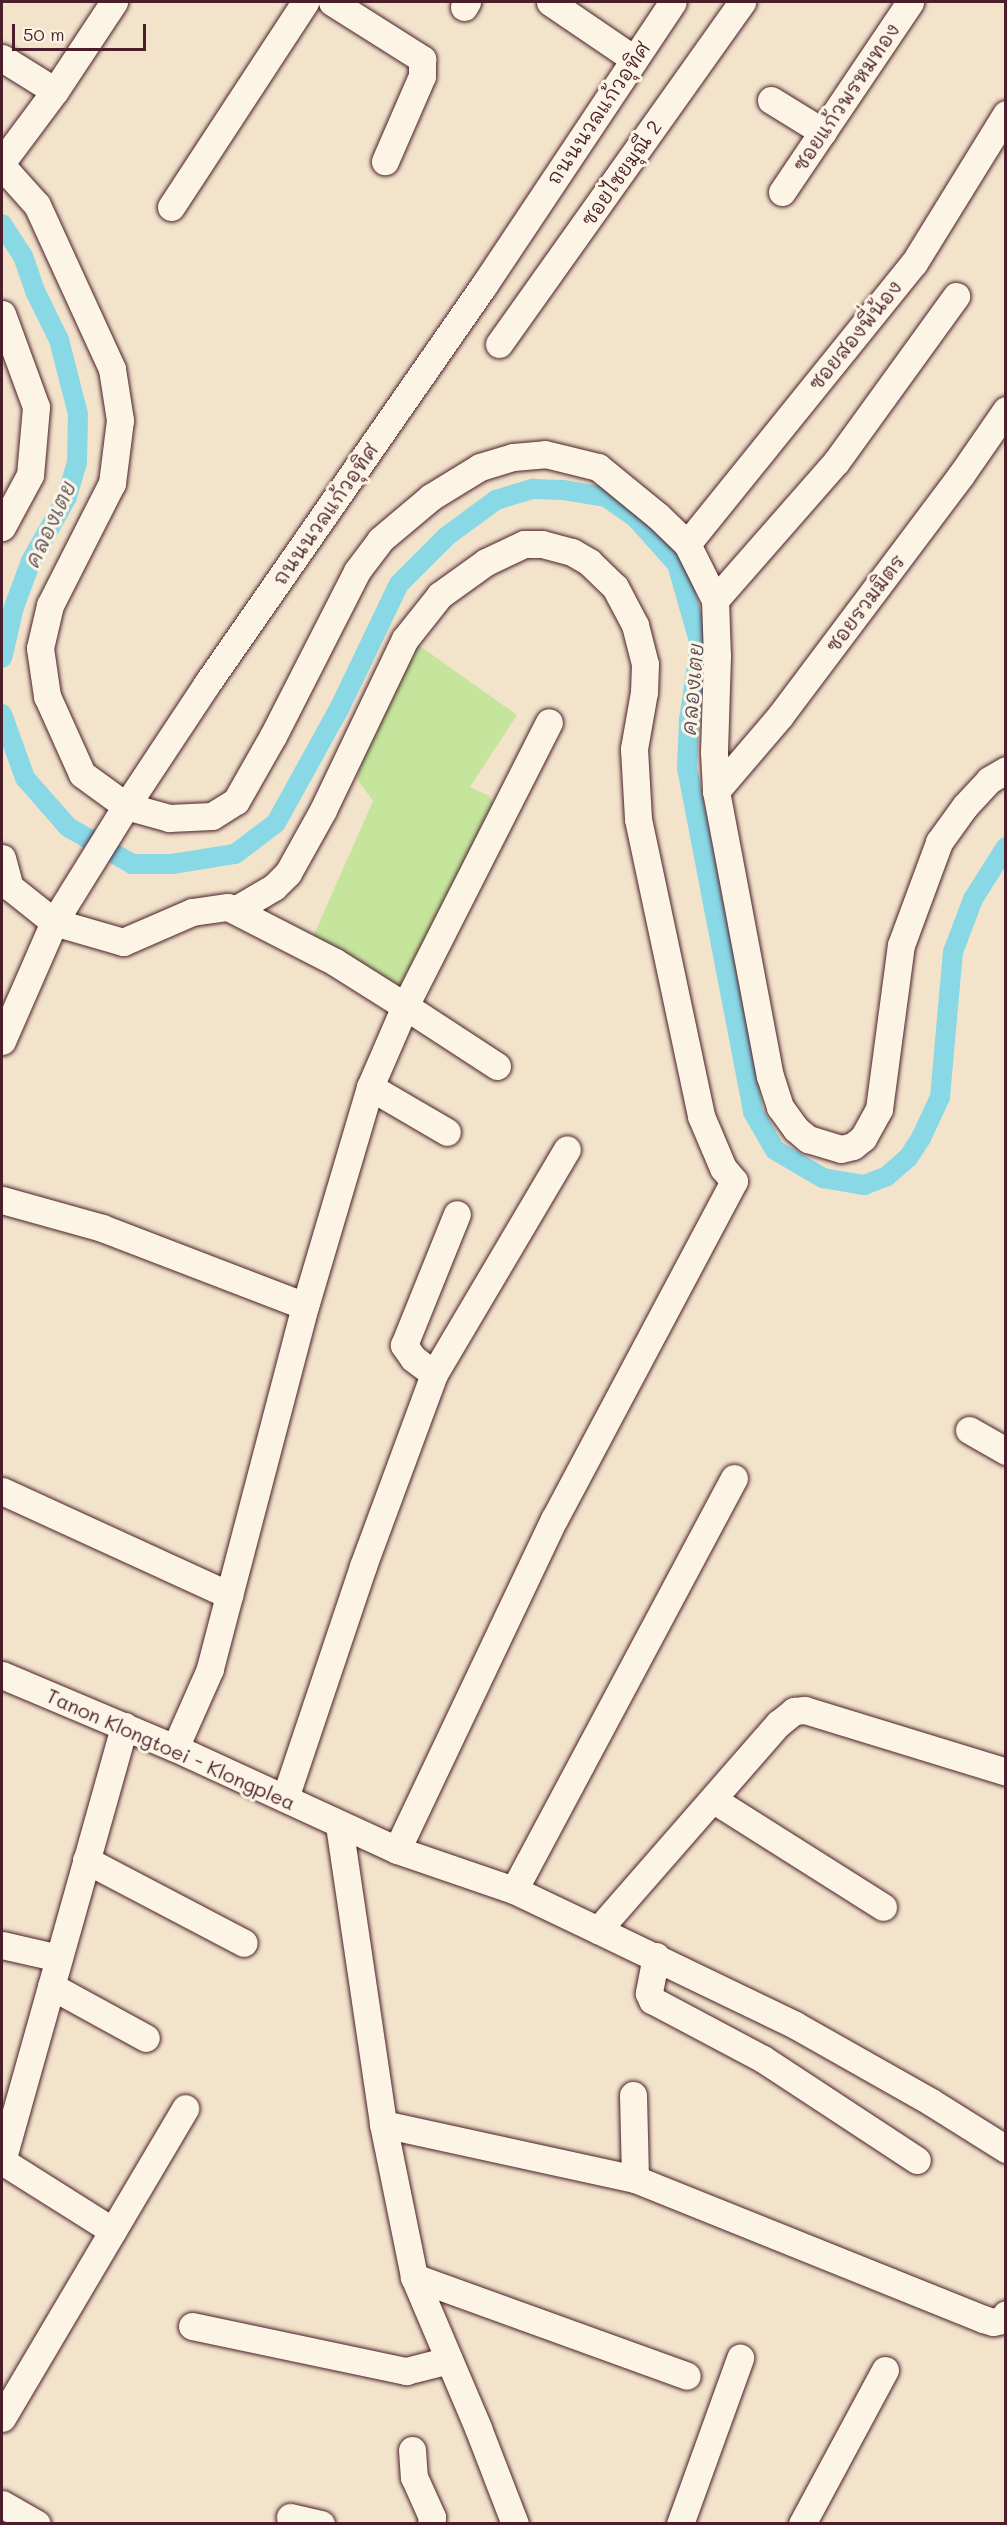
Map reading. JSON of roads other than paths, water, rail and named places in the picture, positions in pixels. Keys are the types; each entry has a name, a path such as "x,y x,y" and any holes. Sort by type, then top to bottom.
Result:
{"street":[{"path":"114,2 55,91 2,164 38,206 112,369 120,420 112,483 50,605 40,648 47,696 82,774 124,810 169,818 212,816 236,801 278,727 357,571 374,548 431,497 480,467 513,457 546,454 598,467 658,516 687,544 715,600 716,791 770,1076 780,1107 796,1129 808,1139 841,1149 854,1146 863,1138 879,1109 900,945 939,842 965,806 990,780 1005,769"},
{"path":"171,207 305,2"},
{"path":"332,2 422,59 423,76 385,160"},
{"path":"550,2 634,59"},
{"name":"ถนนนวลแก้วอุทิศ","path":"2,1041 61,913 124,810 206,685 484,285 673,2"},
{"name":"ซอยไชยมุณี 2","path":"499,344 742,2"},
{"name":"ซอยแก้วพรหมทอง","path":"782,192 910,2"},
{"path":"2,58 55,91"},
{"path":"771,100 823,132"},
{"name":"ซอยสองพี่น้อง","path":"687,544 914,263 1005,114"},
{"path":"715,600 836,462 956,296"},
{"path":"2,314 36,407 30,475 2,527"},
{"name":"ซอยรวมมิตร","path":"716,791 780,716 962,475 1005,410"},
{"path":"236,910 274,888 288,873 323,810 405,639 440,596 486,562 524,544 542,544 572,552 602,572 623,600 641,644 645,678 634,749 634,790 638,819 701,1116 723,1168 734,1181 554,1519 397,1850"},
{"path":"175,1748 210,1669 305,1306 370,1087 405,1006 549,722"},
{"path":"2,858 10,887 123,942 192,912 219,907 236,910 334,962 497,1066"},
{"path":"370,1087 447,1132"},
{"path":"285,1798 363,1566 434,1374 567,1149"},
{"path":"2,1200 102,1228 305,1306"},
{"path":"434,1374 413,1358 405,1345 457,1214"},
{"path":"969,1430 1005,1451"},
{"path":"514,1890 734,1478"},
{"path":"2,1491 229,1595"},
{"name":"Tanon Klongtoei - Klongplea","path":"2,1675 175,1748 397,1850 514,1890 656,1956 795,2025 931,2102 1005,2150"},
{"path":"598,1930 714,1800 778,1724 794,1711 805,1710 1005,1772"},
{"path":"112,2231 2,2161 13,2075 51,1986 124,1726"},
{"path":"714,1800 883,1907"},
{"path":"339,1825 383,2124 414,2277 515,2523"},
{"path":"86,1860 244,1943"},
{"path":"2,1945 59,1958"},
{"path":"656,1956 649,1993 652,2000 763,2059 917,2160"},
{"path":"51,1986 146,2038"},
{"path":"633,2095 635,2179"},
{"path":"2,2418 185,2108"},
{"path":"383,2124 635,2179 983,2319 993,2322 1002,2320 1005,2314"},
{"path":"414,2277 687,2376"},
{"path":"192,2326 406,2372 448,2361"},
{"path":"680,2523 740,2358"},
{"path":"802,2523 885,2370"},
{"path":"412,2451 414,2477 432,2517 431,2523"},
{"path":"2,2504 37,2523"},
{"path":"290,2517 321,2523"}],"waterway":[{"name":"คลองเตย","path":"2,224 23,256 35,291 59,340 78,414 77,462 67,497 31,561 14,607 2,658"},
{"name":"คลองเตย","path":"2,714 25,778 68,827 132,864 172,864 235,854 276,823 339,709 399,584 447,536 496,500 533,489 563,490 606,497 636,518 677,564 700,645 689,720 687,768 753,1112 775,1150 823,1178 864,1185 887,1176 908,1158 921,1138 940,1097 953,952 973,899 1006,847"}]}
